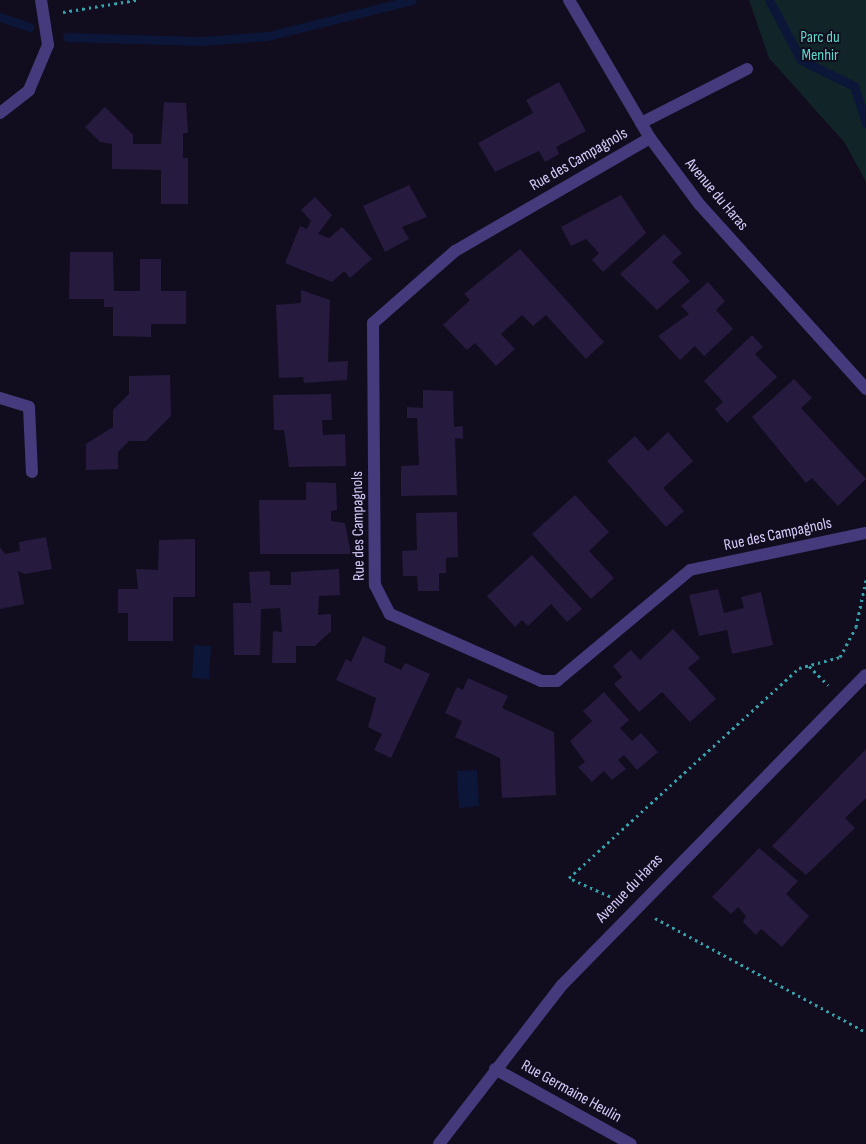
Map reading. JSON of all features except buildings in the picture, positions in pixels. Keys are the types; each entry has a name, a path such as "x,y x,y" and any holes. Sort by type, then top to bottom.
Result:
{"street":[{"path":"0,113 29,90 48,45 45,14 41,0"},
{"name":"Avenue du Haras","path":"569,0 650,138 700,205 866,389"},
{"path":"641,123 747,69"},
{"name":"Rue des Campagnols","path":"650,138 455,250 373,323 375,585 390,614 540,681 557,682 690,570 866,533"},
{"path":"0,398 29,407 32,472"},
{"name":"Avenue du Haras","path":"439,1144 495,1069 562,985 635,907 864,685"},
{"name":"Rue Germaine Heulin","path":"495,1069 631,1144"}],"path":[{"path":"45,14 136,0"},
{"path":"866,580 856,627 840,657 799,668 569,878 635,907 866,1032"}],"green space":[{"name":"Parc du Menhir","path":"749,0 866,0 866,182 845,143 769,58"}],"water":[{"path":"194,645 211,646 209,679 192,678"},
{"path":"477,770 479,806 459,808 457,771"}],"waterway":[{"path":"67,37 201,41 268,36 412,0"},
{"path":"769,0 801,60 854,86 866,123"},
{"path":"0,17 29,27"}]}
